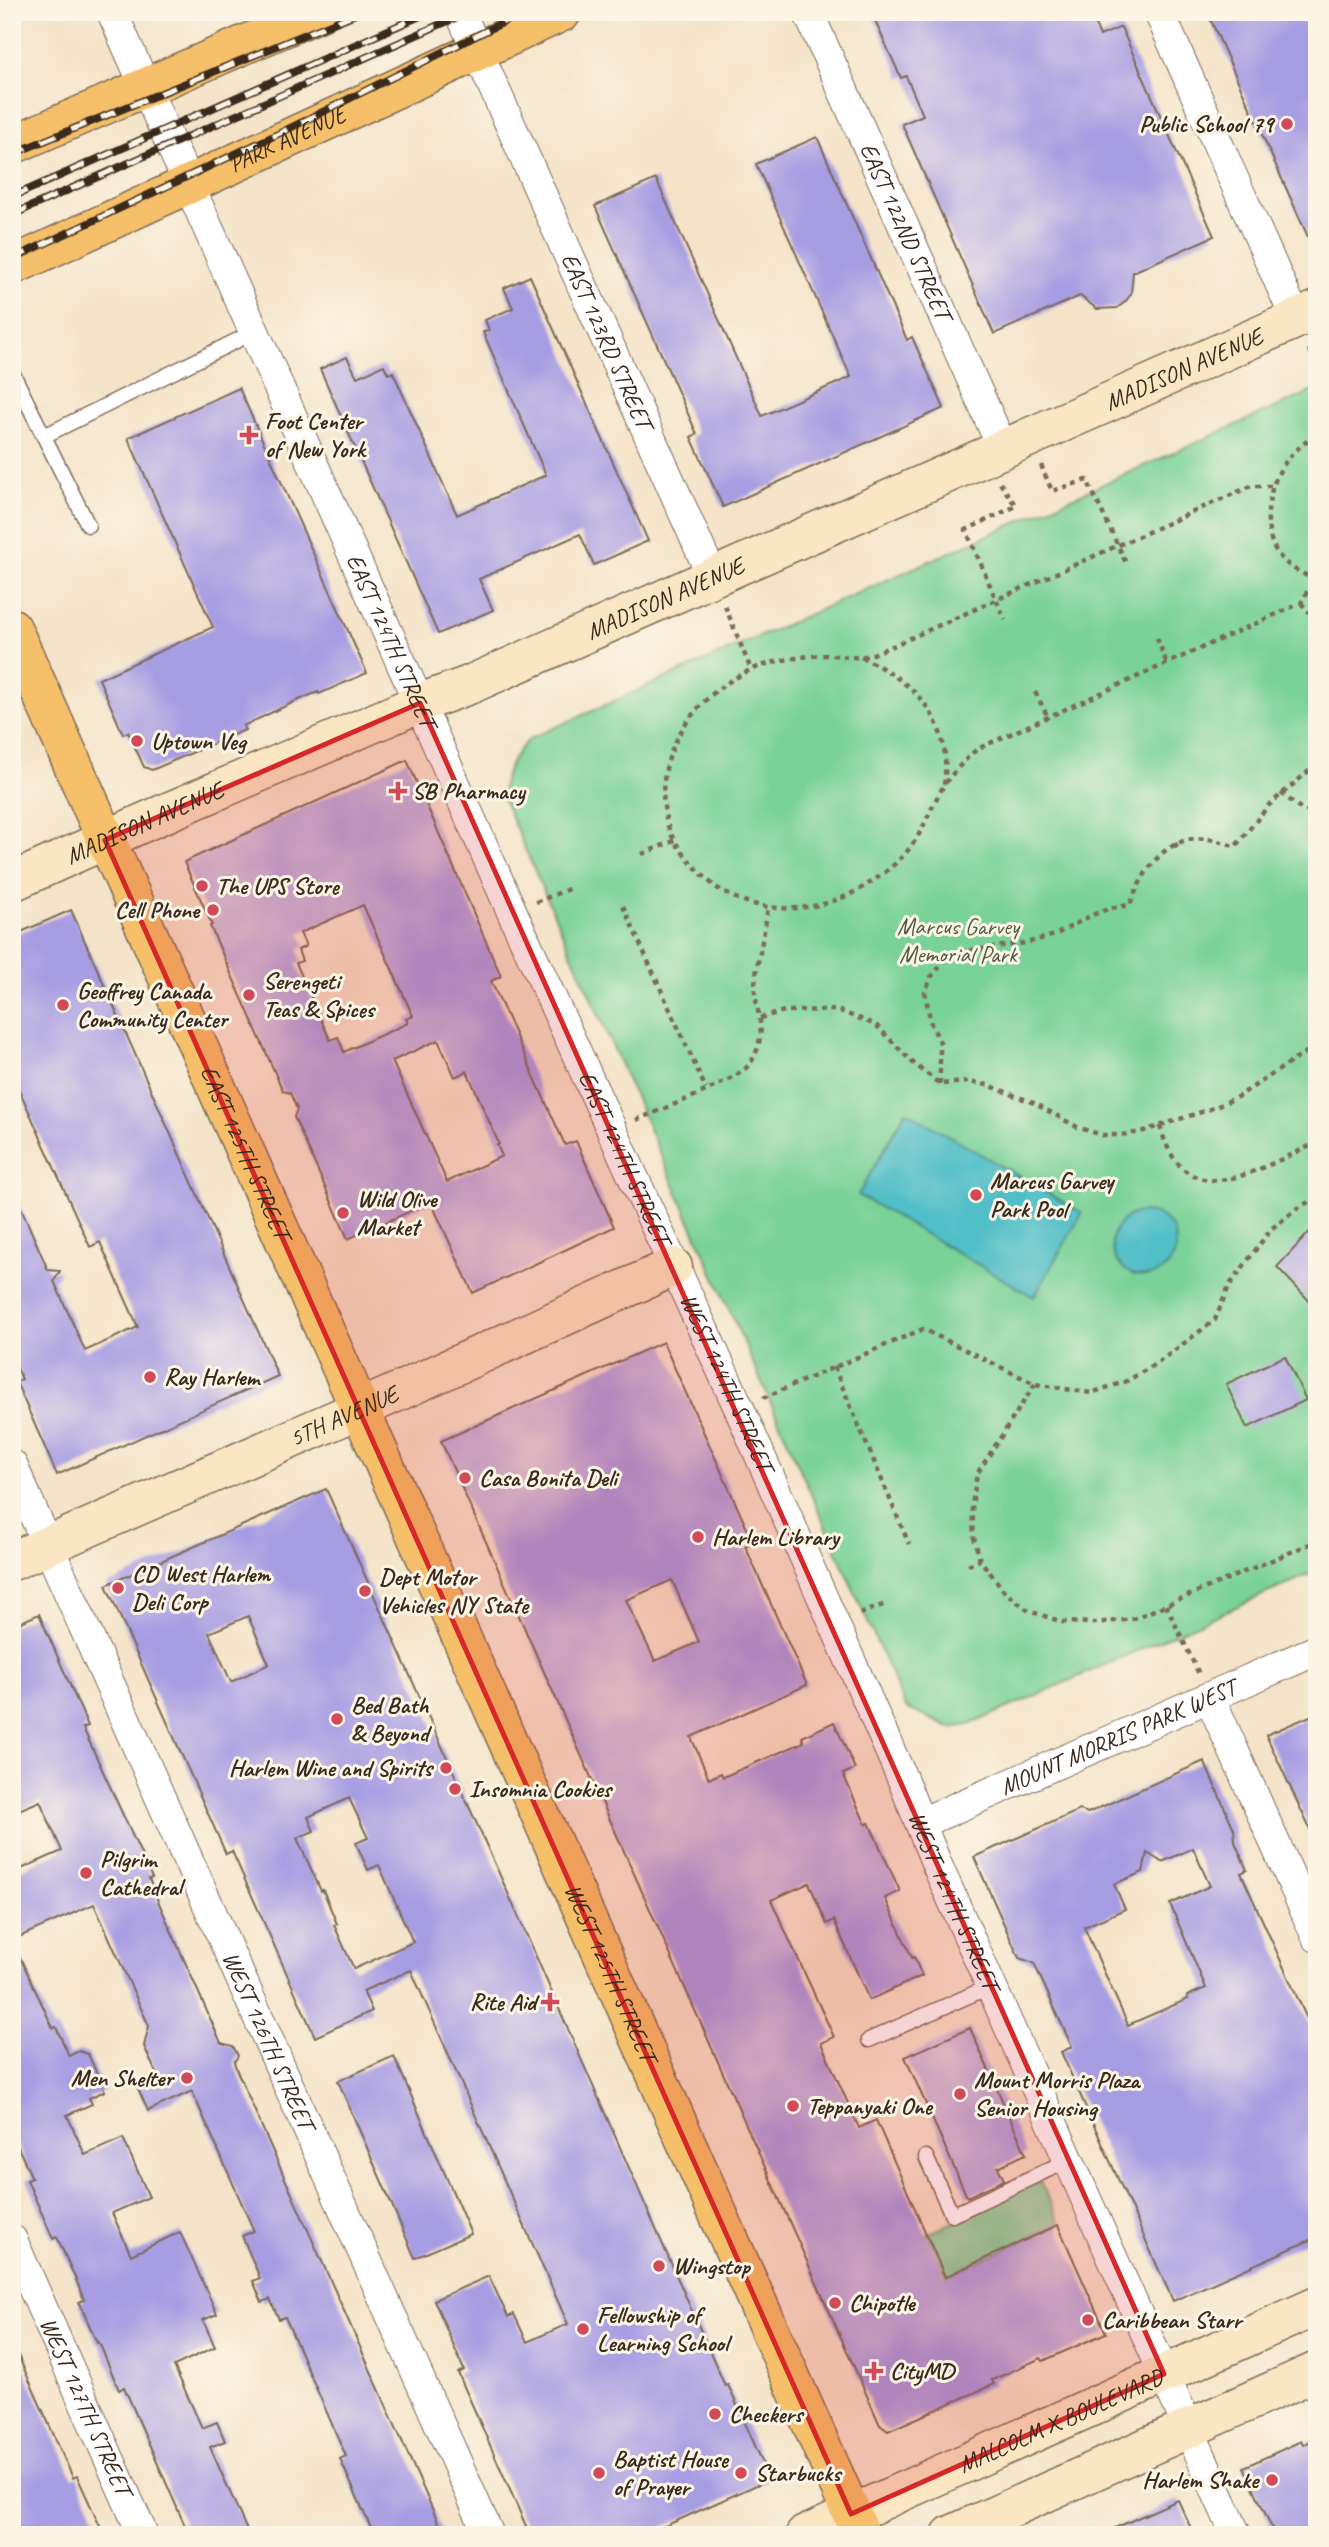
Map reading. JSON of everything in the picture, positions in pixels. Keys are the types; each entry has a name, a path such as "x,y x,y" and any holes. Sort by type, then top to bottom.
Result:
{"main road":[{"path":"12,145 320,12"},
{"name":"PARK AVENUE","path":"12,266 562,12"},
{"name":"MADISON AVENUE","path":"12,882 713,578 1012,461 1306,314"},
{"name":"EAST 125TH STREET","path":"12,628 360,1409"},
{"name":"5TH AVENUE","path":"12,1561 360,1409 673,1267"},
{"name":"WEST 125TH STREET","path":"360,1409 856,2524"},
{"name":"MALCOLM X BOULEVARD","path":"805,2535 856,2524 1164,2374 1317,2306"},
{"path":"951,2535 1317,2371"}],"street":[{"name":"EAST 124TH STREET","path":"113,12 512,912 673,1267"},
{"name":"EAST 123RD STREET","path":"460,12 713,578"},
{"name":"EAST 122ND STREET","path":"808,12 1012,461"},
{"path":"1169,16 1306,314"},
{"name":"WEST 124TH STREET","path":"673,1267 739,1408 937,1865 1236,2535"},
{"name":"WEST 126TH STREET","path":"12,1465 489,2535"},
{"name":"MOUNT MORRIS PARK WEST","path":"921,1823 1317,1650"},
{"path":"1210,1698 1317,1937"},
{"name":"WEST 127TH STREET","path":"12,2240 144,2535"}],"lane":[{"path":"44,436 254,332"},
{"path":"12,372 88,525"},
{"path":"869,2040 991,1986"},
{"path":"926,2157 952,2215 1069,2160"}],"path":[{"path":"1271,486 1251,486 895,645 861,657 826,655 790,660 751,670 699,705 683,725 670,753 665,778 664,804 669,830 684,855 705,878 724,892 768,906 807,909 838,900 864,887 890,868 910,848 944,786 959,765 977,749 1301,603 1315,580 1282,559 1273,544 1267,516 1271,486 1288,459 1317,433"},
{"path":"1012,461 1052,491 1087,480 1127,565"},
{"path":"1004,620 966,530 1016,506 1012,461"},
{"path":"713,578 751,670"},
{"path":"1301,603 1317,621"},
{"path":"1157,638 1167,664"},
{"path":"861,657 905,682 923,701 933,718 947,762 944,786"},
{"path":"1035,692 1048,718"},
{"path":"940,1084 940,1042 931,1024 925,992 931,977 949,956 1055,936 1092,915 1110,908 1130,905 1144,874 1164,849 1175,843 1206,838 1235,847 1282,793 1317,764"},
{"path":"1282,793 1300,808 1317,815"},
{"path":"642,854 676,840"},
{"path":"1175,843 1180,851"},
{"path":"512,912 571,888"},
{"path":"623,906 706,1089"},
{"path":"611,1132 747,1068 757,1052 761,1034 755,989 765,939 768,906"},
{"path":"760,1018 784,1011 837,1010 876,1025 912,1062 940,1084 968,1082 988,1085 1102,1135 1141,1132 1216,1107 1238,1096 1317,1045"},
{"path":"1160,1126 1163,1140 1172,1155 1184,1170 1196,1179 1230,1181 1316,1144"},
{"path":"739,1408 923,1329 1035,1384 1091,1393 1127,1381 1159,1363 1215,1320 1229,1286 1271,1229 1301,1206 1317,1198"},
{"path":"834,1367 909,1544"},
{"path":"1035,1384 977,1474 972,1505 974,1538 980,1560 1005,1592 1029,1611 1063,1622 1095,1623 1133,1619 1317,1541"},
{"path":"968,1565 980,1560"},
{"path":"1166,1605 1210,1698"}],"highlighted area":[{"path":"420,703 1164,2374 851,2514 105,840"}],"green space":[{"name":"Marcus Garvey Memorial Park","path":"1317,389 1317,1571 969,1725 950,1728 906,1708 503,799 506,774 514,757 531,738"},
{"path":"1040,2181 1060,2223 947,2276 928,2234"}],"water":[{"path":"906,1111 1082,1213 1034,1297 858,1195"},
{"path":"1144,1212 1162,1218 1170,1226 1176,1244 1170,1262 1162,1270 1144,1276 1126,1270 1118,1262 1112,1244 1118,1226 1126,1218"}],"building":[{"path":"871,12 1090,12 1100,36 1121,27 1214,236 1133,272 1131,294 1117,308 1097,309 1080,296 994,334 902,124 923,115 906,76 901,78"},
{"name":"Public School 79","path":"1207,12 1317,12 1317,257"},
{"path":"817,137 907,340 912,337 944,408 723,507 691,437 697,434 595,206 656,179 762,416 851,377 756,164"},
{"path":"530,276 648,541 594,565 580,534 479,579 493,610 438,634 320,369 347,357 357,377 384,365 388,374 393,372 457,515 546,475 483,332 489,330 485,320 513,308 504,288"},
{"path":"239,388 367,673 294,702 243,726 245,730 152,770 144,767 128,732 123,734 99,679 213,627 128,438"},
{"path":"407,760 501,976 491,981 565,1145 576,1141 614,1227 473,1293 431,1202 348,1239 294,1117 297,1109 290,1093 283,1091 184,862","holes":["363,905 413,1016 406,1019 408,1023 344,1052 338,1037 330,1040 296,963 302,961 298,950 306,946 300,933","438,1040 455,1077 467,1071 502,1156 447,1182 392,1061"]},
{"path":"71,910 278,1376 57,1475 16,1382 22,1379 12,1357 12,1187 48,1270 60,1271 54,1281 85,1351 138,1327 100,1242 90,1247 12,1074 12,936"},
{"path":"1317,1224 1317,1309 1277,1267"},
{"path":"663,1342 753,1542 745,1546 807,1685 691,1737 709,1779 721,1773 723,1777 804,1742 802,1737 834,1722 855,1769 843,1774 900,1891 885,1898 922,1976 869,2000 834,1920 827,1924 809,1883 771,1900 834,2037 821,2043 859,2128 876,2120 945,2277 1058,2225 1106,2333 992,2380 994,2384 888,2431 880,2425 441,1441","holes":["672,1580 699,1642 655,1661 626,1600"]},
{"path":"1285,1356 1306,1400 1247,1428 1226,1384"},
{"path":"326,1489 725,2386 728,2385 770,2479 645,2535 530,2535 458,2373 464,2370 434,2300 489,2276 508,2317 514,2314 527,2342 568,2324 411,1970 363,1991 372,2011 315,2037 232,1851 226,1854 106,1585","holes":["248,1616 269,1664 231,1682 209,1633","349,1798 368,1838 356,1843 368,1870 379,1865 413,1942 354,1969 334,1925 337,1924 323,1890 321,1891 297,1838 314,1831 308,1817"]},
{"path":"39,1614 88,1726 83,1728 152,1878 149,1879 158,1901 221,2043 233,2046 238,2056 234,2062 237,2071 444,2535 374,2535 340,2459 346,2456 285,2317 279,2319 270,2299 262,2302 253,2281 260,2278 242,2236 254,2231 192,2091 148,2111 136,2084 157,2075 144,2046 149,2026 94,1904 12,1940 12,1873 62,1851 40,1801 12,1813 12,1626"},
{"path":"1317,1713 1317,1844 1266,1735"},
{"path":"1204,1761 1234,1829 1235,1842 1247,1870 1241,1873 1317,2041 1317,2237 1173,2301 1061,2052 1072,2047 1034,1963 1019,1958 974,1857 1080,1810 1088,1813","holes":["1193,1848 1210,1886 1170,1904 1206,1988 1187,1996 1188,1999 1128,2025 1084,1927 1125,1909 1114,1884 1143,1872 1147,1853 1162,1862"]},
{"path":"12,1940 69,2056 79,2051 88,2054 105,2091 89,2098 92,2104 67,2115 85,2155 123,2138 149,2197 112,2213 131,2255 180,2232 217,2314 203,2320 215,2347 174,2366 202,2428 217,2422 225,2441 210,2447 249,2535 189,2535 124,2387 119,2390 99,2342 97,2343 79,2302 84,2300 76,2280 57,2237 53,2239 27,2180 32,2178 12,2134"},
{"name":"Mount Morris Plaza Senior Housing","path":"970,2028 1026,2154 998,2167 1004,2180 967,2197 905,2057"},
{"path":"394,2056 471,2234 415,2258 338,2081"},
{"path":"12,2342 73,2478 77,2476 104,2535 12,2535"},
{"path":"1317,2438 1317,2535 1275,2535 1244,2467 1301,2441 1303,2445"},
{"path":"1178,2500 1194,2535 1099,2535"}],"railway":[{"path":"12,154 360,12"},
{"path":"12,197 429,12"},
{"path":"12,215 468,12"},
{"path":"12,259 280,133 524,12"}],"place":[{"name":"Public School 79","path":"1287,124"},
{"name":"Foot Center of New York","path":"249,435"},
{"name":"Uptown Veg","path":"137,741"},
{"name":"SB Pharmacy","path":"398,791"},
{"name":"The UPS Store","path":"202,886"},
{"name":"Cell Phone","path":"213,910"},
{"name":"Serengeti Teas & Spices","path":"249,995"},
{"name":"Geoffrey Canada Community Center","path":"63,1005"},
{"name":"Marcus Garvey Park Pool","path":"976,1195"},
{"name":"Wild Olive Market","path":"343,1213"},
{"name":"Ray Harlem","path":"150,1377"},
{"name":"Casa Bonita Deli","path":"465,1478"},
{"name":"Harlem Library","path":"698,1537"},
{"name":"CD West Harlem Deli Corp","path":"118,1588"},
{"name":"Dept Motor Vehicles NY State","path":"365,1591"},
{"name":"Bed Bath & Beyond","path":"337,1719"},
{"name":"Harlem Wine and Spirits","path":"446,1768"},
{"name":"Insomnia Cookies","path":"455,1789"},
{"name":"Pilgrim Cathedral","path":"86,1873"},
{"name":"Rite Aid","path":"550,2002"},
{"name":"Men Shelter","path":"187,2078"},
{"name":"Mount Morris Plaza Senior Housing","path":"960,2094"},
{"name":"Teppanyaki One","path":"793,2106"},
{"name":"Wingstop","path":"659,2266"},
{"name":"Chipotle","path":"835,2303"},
{"name":"Caribbean Starr","path":"1088,2320"},
{"name":"Fellowship of Learning School","path":"583,2329"},
{"name":"CityMD","path":"874,2371"},
{"name":"Checkers","path":"715,2414"},
{"name":"Baptist House of Prayer","path":"599,2473"},
{"name":"Starbucks","path":"741,2473"},
{"name":"Harlem Shake","path":"1272,2480"}]}
